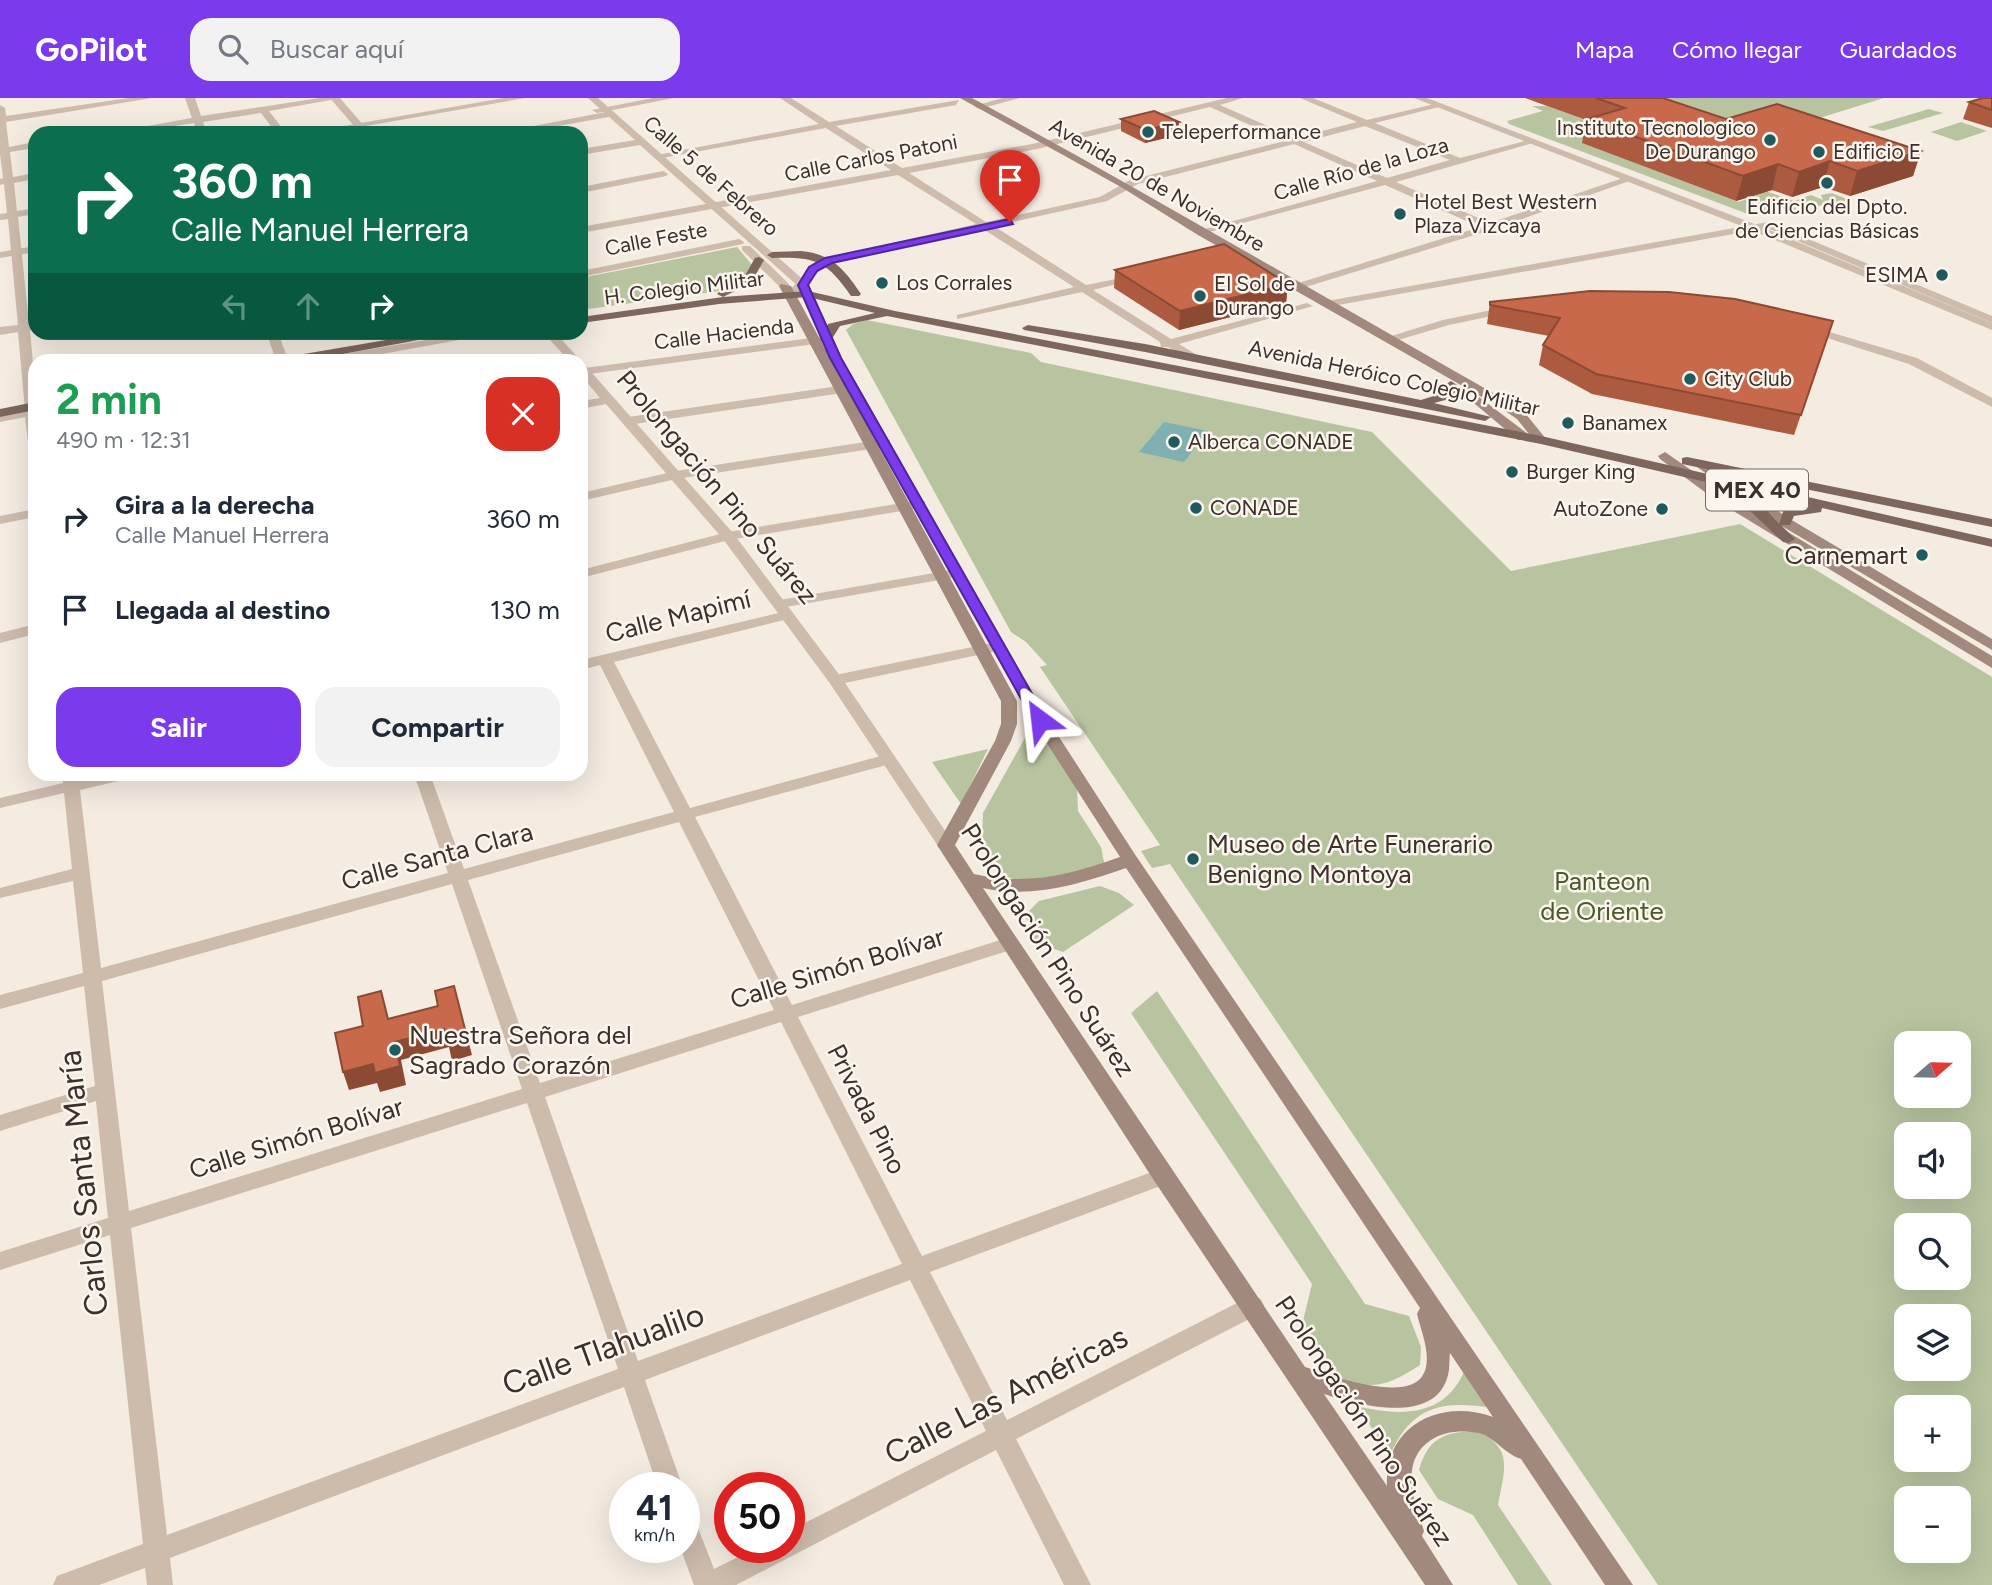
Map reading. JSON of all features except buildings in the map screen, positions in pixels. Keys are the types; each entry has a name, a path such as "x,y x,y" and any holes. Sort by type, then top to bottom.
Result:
{"main road":[{"name":"Avenida 20 de Noviembre","path":"956,99 979,106 1049,143 1307,306 1450,381 1514,411 1527,432"},
{"name":"Avenida 20 de Noviembre","path":"956,99 1037,146 1202,233 1388,339 1509,423 1527,432"},
{"path":"772,255 808,255 829,260 841,271 855,294"},
{"path":"723,294 747,281 759,260"},
{"path":"806,289 820,341"},
{"name":"Avenida Heróico Colegio Militar","path":"788,291 806,289 855,294 961,317 1145,348 1418,402 1509,423"},
{"name":"Avenida Heróico Colegio Militar","path":"806,289 895,314 1665,456 1697,469"},
{"path":"788,291 846,389 870,445 904,507 950,574"},
{"name":"H. Colegio Militar","path":"588,312 723,294 788,291"},
{"name":"H. Colegio Militar","path":"588,319 788,291"},
{"path":"820,341 832,326 838,323 895,314"},
{"path":"327,354 410,340"},
{"path":"1418,402 1449,395 1450,381"},
{"path":"846,389 885,443 920,504 950,574 990,649 1620,1585"},
{"path":"0,413 28,410"},
{"name":"Avenida Heróico Colegio Militar","path":"1527,432 1541,440 1992,523"},
{"path":"1697,469 1732,484 1753,502 1785,522 1992,645"},
{"path":"1697,469 1722,498 1992,663"},
{"name":"MEX 40","path":"1732,484 1992,543"},
{"path":"1753,502 1766,492 1813,489 1992,530"},
{"path":"1813,489 1821,501 1852,512"},
{"path":"1753,502 1760,515 1788,539"},
{"path":"1785,522 1786,516 1796,510 1852,512"},
{"path":"946,845 1009,724 1009,701 990,649"},
{"name":"Prolongación Pino Suárez","path":"946,845 1163,1176 1440,1585"},
{"path":"967,878 997,886 1044,886 1092,874 1130,860"},
{"path":"1300,1375 1365,1398 1393,1399 1412,1396 1427,1387 1438,1375 1442,1360 1438,1340 1414,1279"},
{"path":"1415,1547 1399,1480 1401,1458 1409,1442 1427,1429 1464,1420 1487,1424 1505,1434 1540,1467"}],"street":[{"path":"2,120 148,98"},
{"path":"190,98 200,126"},
{"path":"159,126 336,98 358,125"},
{"path":"352,126 520,98"},
{"name":"Calle 5 de Febrero","path":"580,98 641,142 772,255 806,289"},
{"name":"Calle 5 de Febrero","path":"593,98 629,144 759,260 788,291"},
{"path":"536,126 669,98"},
{"path":"785,98 1194,358"},
{"path":"979,106 1015,98"},
{"path":"1197,98 1490,227"},
{"name":"Calle Carlos Patoni","path":"588,229 1037,146 1238,98"},
{"path":"1306,98 1460,161"},
{"path":"1419,98 1753,227 1992,327"},
{"path":"657,156 956,99"},
{"path":"806,289 813,269 829,260 987,227 1436,105"},
{"path":"0,108 6,216 17,252 28,373"},
{"path":"263,109 276,126"},
{"name":"Calle Río de la Loza","path":"1202,233 1530,141"},
{"path":"588,151 641,142"},
{"path":"3,150 28,146"},
{"path":"588,189 663,174"},
{"path":"4,181 28,177"},
{"path":"1296,287 1490,227 1630,179"},
{"path":"6,216 28,212"},
{"path":"1327,304 1768,225 1992,320"},
{"name":"Calle Feste","path":"588,273 739,242"},
{"path":"0,255 28,250"},
{"path":"961,317 1146,274"},
{"path":"1145,348 1307,306"},
{"path":"1388,339 1494,311 1519,309"},
{"path":"1791,324 1913,361 1992,403"},
{"path":"0,331 28,327"},
{"path":"366,354 450,340"},
{"name":"Prolongación Pino Suárez","path":"555,340 568,354"},
{"name":"Calle Hacienda","path":"588,366 820,341"},
{"name":"Prolongación Pino Suárez","path":"588,376 728,536 835,680 946,845"},
{"path":"628,421 846,389"},
{"path":"588,404 609,400"},
{"path":"0,418 28,411"},
{"path":"588,495 676,475 885,443"},
{"path":"588,572 728,536 920,504"},
{"path":"0,520 28,514"},
{"name":"Calle Mapimí","path":"588,663 783,609 950,574"},
{"path":"0,638 28,631"},
{"path":"835,680 990,649"},
{"name":"Privada Pino","path":"605,659 1078,1585"},
{"name":"Calle Santa Clara","path":"0,1002 888,759"},
{"path":"0,803 67,781"},
{"name":"Carlos Santa María","path":"70,781 160,1585"},
{"path":"425,781 665,1472"},
{"path":"2,894 81,873"},
{"name":"Calle Simón Bolívar","path":"0,1261 1010,943"},
{"path":"0,1123 104,1091"},
{"name":"Calle Tlahualilo","path":"66,1585 1163,1176"},
{"name":"Calle Las Américas","path":"805,1536 1253,1306"},
{"path":"699,1563 708,1585 751,1563"}],"green space":[{"path":"1638,98 1884,98 1784,129 1737,135"},
{"path":"1532,106 1547,106 1649,143 1644,144 1574,120 1639,145 1583,143 1738,202 1753,197 1746,193 1760,189 1794,201 1811,195 1823,200 1821,195 1832,193 1849,200 1766,216 1748,214 1509,124 1507,121 1543,111"},
{"path":"1929,109 1943,113 1883,131 1868,127"},
{"path":"1961,122 1987,131 1957,141 1931,132"},
{"path":"737,247 753,266 752,271 738,285 719,291 588,309 588,277"},
{"name":"Panteon de Oriente","path":"867,320 1031,353 1041,362 1372,432 1511,571 1740,524 1992,677 1992,1585 1658,1585 1170,864 1152,868 1141,851 1160,845 1040,667 1047,665 1026,642 1011,632 846,330 853,324"},
{"path":"1035,720 1077,788 1078,811 1101,847 1104,862 1100,869 1031,885 1000,874 982,844 983,813"},
{"path":"988,749 961,804 932,762"},
{"path":"1100,886 1119,893 1134,905 1063,952 1036,943 1025,915 1039,901"},
{"path":"1157,991 1365,1304 1409,1316 1421,1347 1420,1365 1401,1377 1384,1383 1366,1385 1344,1382 1301,1329 1312,1284 1131,1013"},
{"path":"1466,1367 1493,1408 1459,1405 1431,1410 1408,1425 1390,1455 1357,1406 1406,1412 1435,1404 1447,1396 1458,1383"},
{"path":"1476,1431 1497,1445 1502,1453 1504,1471 1498,1505 1552,1585 1518,1585 1473,1515 1438,1499 1419,1470 1427,1451 1439,1439 1455,1433"}],"water":[{"name":"Alberca CONADE","path":"1164,422 1208,431 1184,462 1139,452"}],"place":[{"name":"Teleperformance","path":"1148,132"},
{"name":"Instituto Tecnologico De Durango","path":"1770,140"},
{"name":"Edificio E","path":"1819,152"},
{"name":"Edificio del Dpto. de Ciencias Básicas","path":"1827,183"},
{"name":"Hotel Best Western Plaza Vizcaya","path":"1400,214"},
{"name":"ESIMA","path":"1942,275"},
{"name":"Los Corrales","path":"882,283"},
{"name":"El Sol de Durango","path":"1200,296"},
{"name":"City Club","path":"1690,379"},
{"name":"Banamex","path":"1568,423"},
{"name":"Alberca CONADE","path":"1174,442"},
{"name":"Burger King","path":"1512,472"},
{"name":"CONADE","path":"1196,508"},
{"name":"AutoZone","path":"1662,509"},
{"name":"Carnemart","path":"1922,555"},
{"name":"Museo de Arte Funerario Benigno Montoya","path":"1193,859"},
{"name":"Nuestra Señora del Sagrado Corazón","path":"395,1050"}],"route":[{"path":"1010,222 829,260 813,269 803,285 826,340 1040,720"}]}
